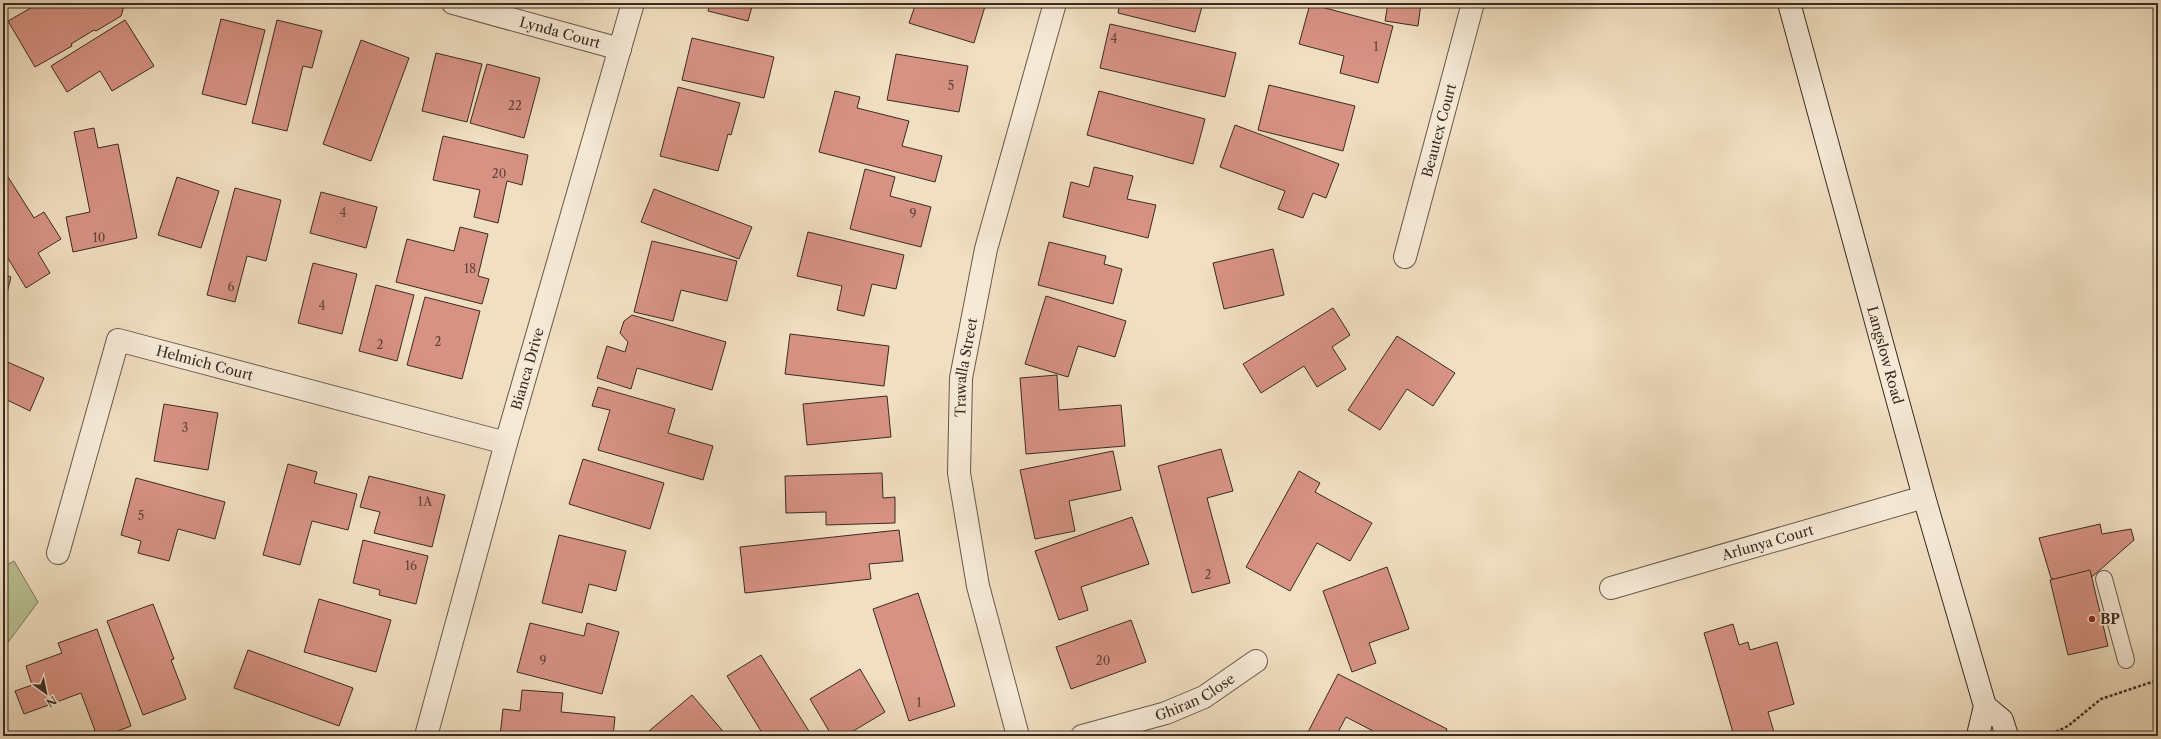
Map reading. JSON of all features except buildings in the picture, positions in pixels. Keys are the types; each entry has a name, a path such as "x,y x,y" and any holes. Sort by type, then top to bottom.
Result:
{"street":[{"name":"Lynda Court","path":"453,3 620,50"},
{"name":"Bianca Drive","path":"426,736 506,443 633,3"},
{"name":"Trawalla Street","path":"1018,736 978,586 959,473 960,378 986,249 1055,3"},
{"name":"Beautex Court","path":"1404,257 1474,3"},
{"name":"Langslow Road","path":"1789,3 1924,498 1985,706"},
{"name":"Helmich Court","path":"58,553 118,340 506,443"},
{"name":"Arlunya Court","path":"1612,588 1924,498"},
{"name":"Ghiran Close","path":"1082,736 1173,710 1204,697 1256,661"},
{"path":"1980,736 1978,731 1985,706 2002,720 2007,736"}],"lane":[{"path":"2104,579 2126,660"}],"path":[{"path":"2048,736 2068,726 2101,699 2158,680"}],"green space":[{"path":"14,561 38,602 3,649 3,567"}],"place":[{"name":"BP","path":"2092,619"}]}
